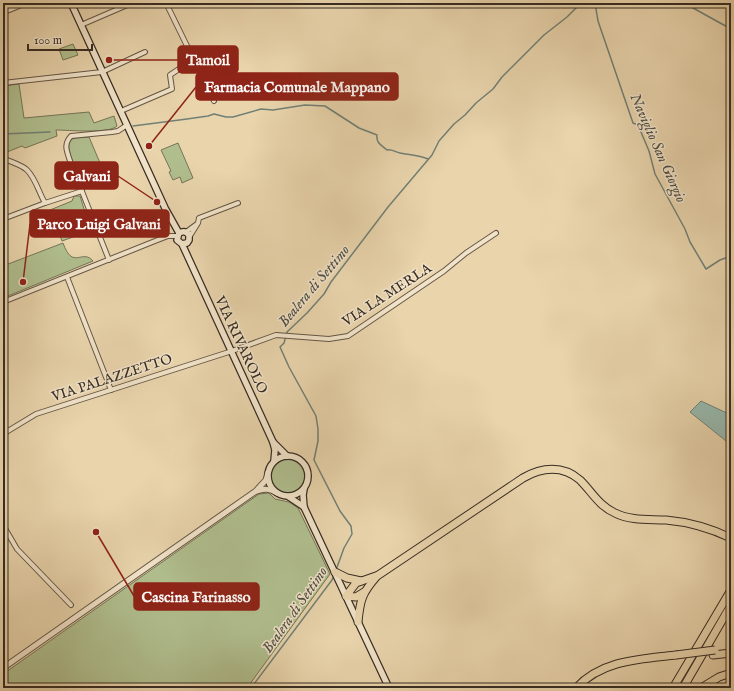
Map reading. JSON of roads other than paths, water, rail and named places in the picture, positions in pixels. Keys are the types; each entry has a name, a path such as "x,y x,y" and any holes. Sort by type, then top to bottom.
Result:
{"highway":[{"path":"358,622 360,604 364,592 377,576 523,478 536,472 548,469 560,470 574,476 583,483 601,504 621,516 690,523 708,528 731,538"},
{"path":"335,572 347,578 361,580"},
{"path":"346,596 354,584 361,580 377,576"},
{"path":"674,686 731,590"},
{"path":"346,596 356,596 364,592"},
{"path":"683,688 731,605"},
{"path":"714,653 731,649"},
{"path":"576,688 595,673 611,665 630,660 731,653"},
{"path":"582,688 599,676 618,668 674,657"},
{"path":"701,688 720,677 731,673"}],"main road":[{"path":"71,3 172,220 182,237"},
{"name":"VIA RIVAROLO","path":"182,237 187,258 232,351 273,442 275,450 274,461"},
{"name":"VIA RIVAROLO","path":"273,442 287,456"},
{"path":"304,507 289,497 277,494 269,484 268,472 274,461 287,456 298,458 306,466 309,478 304,489 304,507 389,688"},
{"path":"289,497 298,494 304,489"}],"street":[{"path":"3,12 25,3"},
{"path":"81,25 132,3"},
{"path":"166,3 191,61 214,101"},
{"path":"3,83 102,72 145,52"},
{"path":"121,111 172,90 170,75 185,65"},
{"path":"109,260 66,148 67,140 70,136 118,131 127,125"},
{"path":"3,160 5,159 27,170 38,187 45,203"},
{"path":"3,219 82,191"},
{"path":"3,302 168,236 182,237 198,223 199,218 238,203"},
{"name":"VIA LA MERLA","path":"232,351 276,335 329,339 348,336 444,271 466,253 496,233"},
{"path":"67,277 111,390"},
{"name":"VIA PALAZZETTO","path":"3,434 36,414 232,351"},
{"path":"3,668 256,491 266,480 268,472"},
{"path":"256,491 270,489 277,494"},
{"path":"3,525 18,549 71,605"}],"water":[{"path":"701,401 731,415 731,445 690,412"}],"waterway":[{"name":"Bealera di Settimo","path":"336,570 344,548 352,534 351,526 340,511 314,460 318,441 316,416 289,367 280,347 284,343 287,332 324,294 331,282 388,207 432,155 439,141 454,124 493,89 502,77 544,35 567,17 581,3"},
{"name":"Naviglio San Giorgio","path":"595,3 598,21 633,123 638,125 649,151 655,174 685,229 690,242 706,269 720,260 731,256"},
{"path":"684,3 731,29"},
{"path":"133,126 214,114 233,117 261,109 273,110 305,105 325,106 359,128 377,135 378,142 387,150 428,159"},
{"path":"3,134 50,132"},
{"name":"Bealera di Settimo","path":"251,688 332,580 334,575"}],"tunnel":[{"path":"185,65 189,62"}],"place":[{"name":"Tamoil","path":"109,60"},
{"name":"Farmacia Comunale Mappano","path":"149,146"},
{"name":"Galvani","path":"157,202"},
{"name":"Parco Luigi Galvani","path":"23,282"},
{"name":"Cascina Farinasso","path":"96,532"}]}
